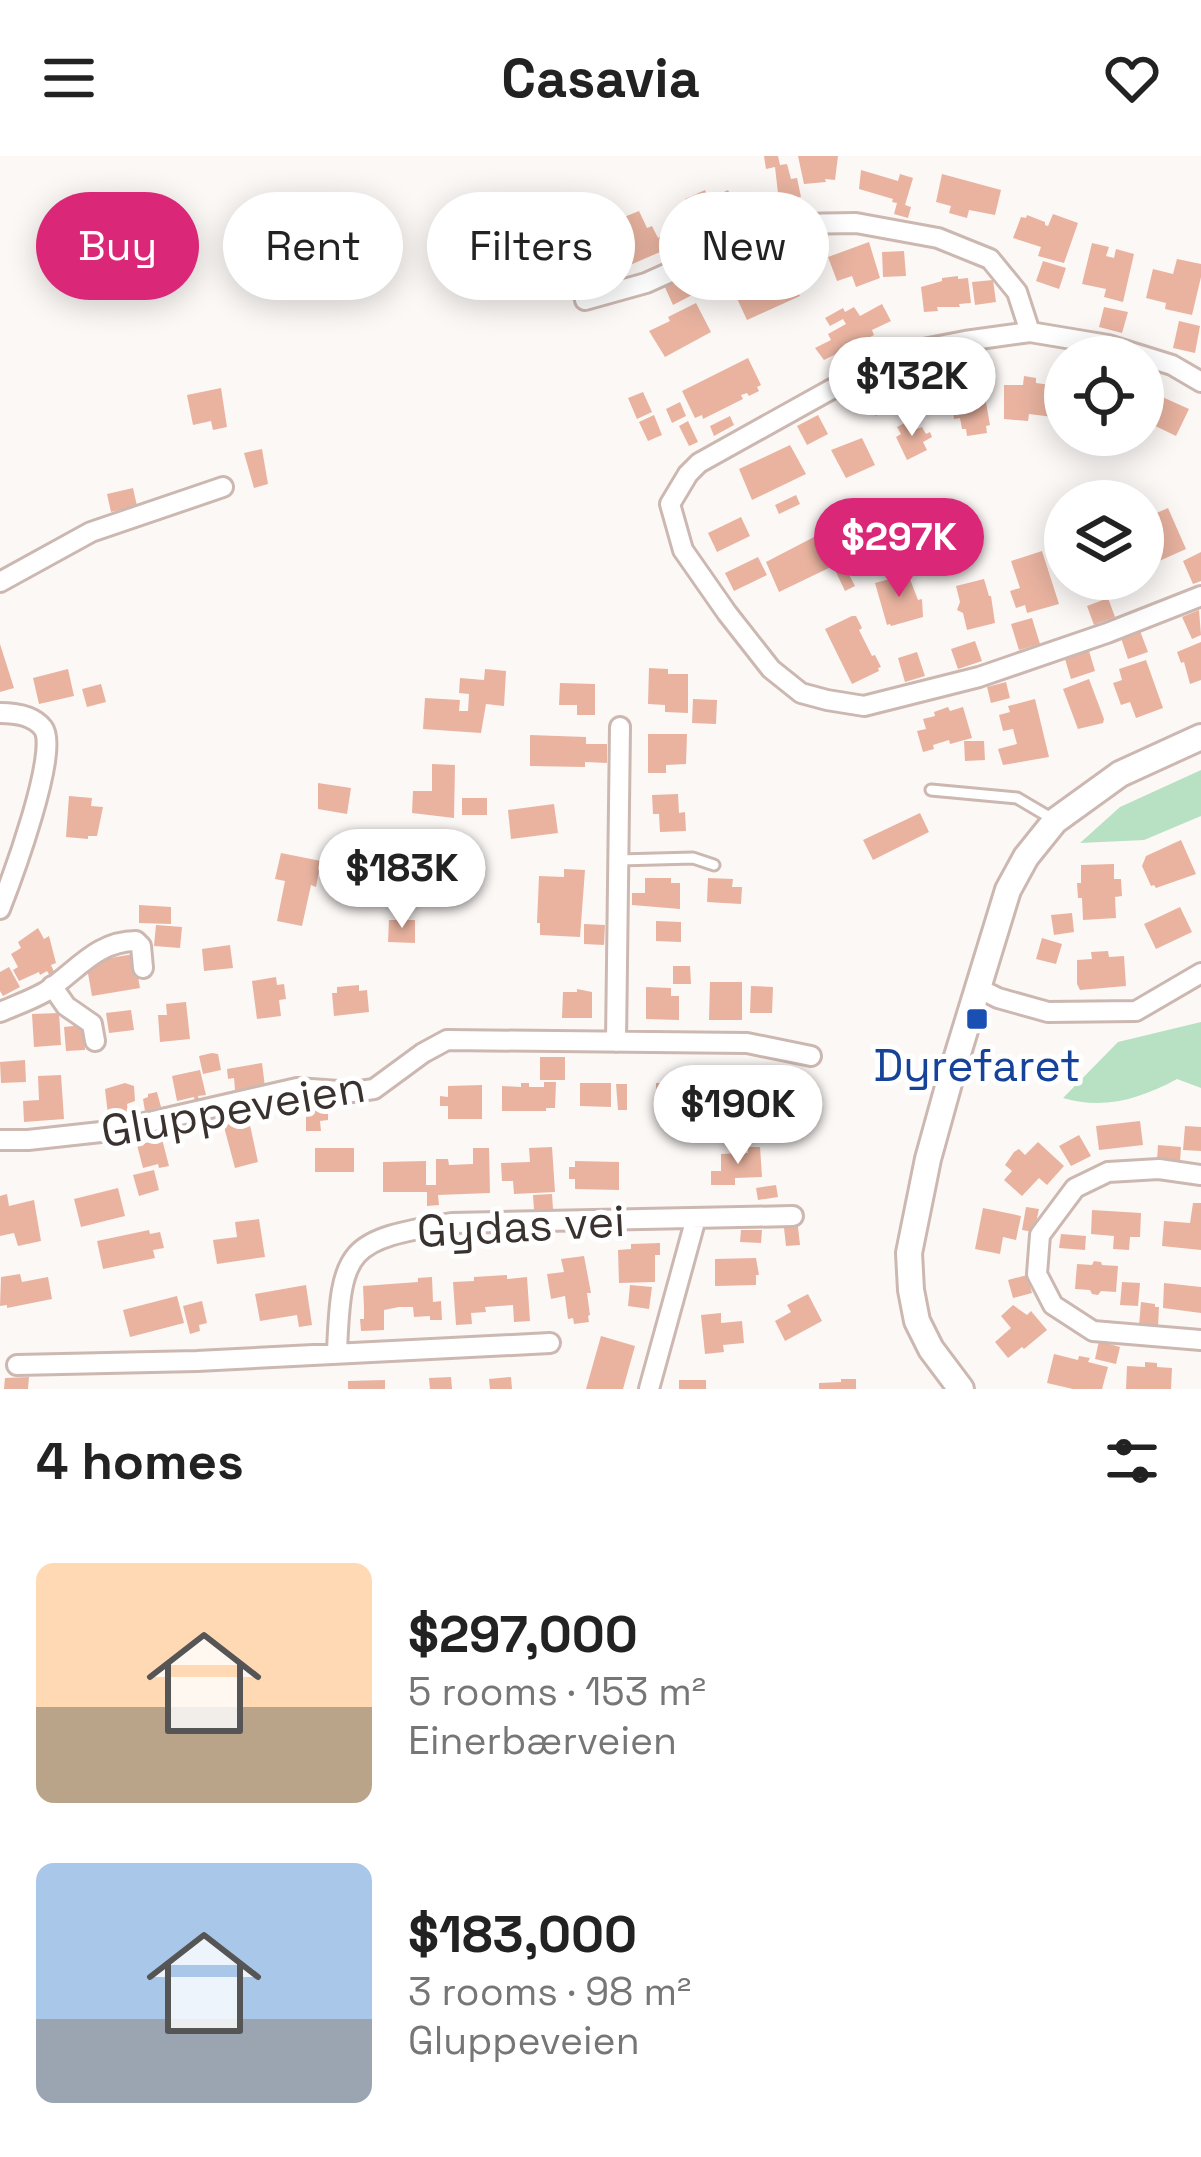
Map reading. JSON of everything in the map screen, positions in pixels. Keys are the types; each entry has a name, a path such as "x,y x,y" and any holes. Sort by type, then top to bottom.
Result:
{"street":[{"path":"635,286 793,224 856,223 938,238 990,259 1017,292 1030,332"},
{"path":"1201,382 1172,365 1108,345 1030,332 914,351 866,370 699,463 670,504 683,550 771,669 801,693 864,706 979,677 1201,596"},
{"path":"0,582 92,532 223,487"},
{"path":"0,713 27,716 44,729 48,743 38,796 0,909"},
{"path":"616,1042 620,727"},
{"path":"962,1389 931,1349 917,1321 909,1253 928,1159 1008,890 1055,820 1120,774 1201,737"},
{"path":"0,1012 52,986 94,952 129,940 140,946 143,968"},
{"path":"976,987 1048,1012 1136,1011 1201,973"},
{"path":"52,986 66,1006 92,1024 95,1041"},
{"name":"Gluppeveien","path":"0,1140 110,1131 291,1089 374,1089 447,1040 747,1043 811,1056"},
{"path":"1201,1175 1159,1169 1108,1172 1075,1188 1040,1235 1037,1274 1053,1305 1093,1331 1201,1340"},
{"name":"Gydas vei","path":"337,1352 346,1269 360,1251 386,1236 452,1223 793,1216"},
{"path":"649,1389 696,1218"},
{"path":"17,1365 550,1343"}],"lane":[{"path":"931,790 1017,798 1055,820"},
{"path":"619,860 693,858 714,865"}],"green space":[{"path":"1201,770 1201,816 1144,840 1080,843 1120,807"},
{"path":"1201,1022 1201,1088 1177,1079 1122,1101 1063,1098 1118,1042"}],"building":[{"path":"764,156 778,156 780,165 787,164 791,179 797,178 800,192 778,192 775,167 766,169"},
{"path":"798,156 838,156 835,180 804,184"},
{"path":"861,170 898,181 900,174 913,178 905,205 911,207 908,218 894,214 897,203 893,199 859,189"},
{"path":"942,174 1001,190 995,215 969,210 967,218 949,213 951,206 936,202"},
{"path":"639,211 647,228 652,226 659,237 659,252 635,263 635,213"},
{"path":"1053,214 1078,223 1064,263 1038,256 1041,247 1013,238 1021,217 1027,215 1048,226"},
{"path":"869,242 880,278 856,287 852,276 837,281 829,257"},
{"path":"1092,243 1109,247 1106,256 1114,258 1116,249 1134,254 1123,302 1104,297 1106,289 1082,284"},
{"path":"904,251 906,276 883,277 882,252"},
{"path":"1177,259 1201,264 1192,315 1165,309 1166,303 1146,298 1153,269 1173,274"},
{"path":"1043,261 1066,268 1059,289 1036,281"},
{"path":"958,276 968,278 971,303 924,312 921,287"},
{"path":"993,280 996,302 975,305 972,282"},
{"path":"738,300 791,300 747,320"},
{"path":"696,303 711,332 665,357 649,331"},
{"path":"882,304 891,321 824,360 815,348 846,324 843,319 830,326 825,318 854,307 860,316"},
{"path":"1104,307 1128,312 1122,333 1099,327"},
{"path":"1179,321 1200,326 1195,353 1173,348"},
{"path":"748,358 761,385 759,391 741,395 743,399 703,419 702,415 695,418 682,391"},
{"path":"980,369 990,425 987,433 967,436 960,418 954,419 952,402 958,401 955,373"},
{"path":"1024,376 1044,384 1044,416 1029,414 1028,421 1004,419 1004,385 1023,385"},
{"path":"882,385 892,404 876,416 862,396"},
{"path":"221,388 227,427 213,430 211,421 193,425 187,395"},
{"path":"643,392 652,412 637,419 628,398"},
{"path":"1164,398 1189,409 1176,436 1164,430"},
{"path":"680,402 686,416 672,423 666,409"},
{"path":"654,415 662,435 648,441 639,422"},
{"path":"818,415 828,434 807,445 797,426"},
{"path":"730,416 734,425 714,436 710,426"},
{"path":"912,419 917,429 922,427 932,437 923,442 927,450 907,460 896,437 901,434 897,427"},
{"path":"688,421 698,442 689,446 679,426"},
{"path":"862,438 875,465 846,478 831,450"},
{"path":"790,445 806,474 752,500 739,469"},
{"path":"262,449 268,484 254,488 244,453"},
{"path":"133,488 137,506 111,512 107,494"},
{"path":"796,495 800,504 779,514 775,505"},
{"path":"1168,508 1186,549 1164,559 1164,510"},
{"path":"741,517 750,536 717,552 708,533"},
{"path":"816,536 833,566 779,592 766,562"},
{"path":"1042,551 1044,600 1059,604 1027,613 1025,605 1016,608 1010,591 1020,588 1011,561"},
{"path":"1201,552 1201,581 1193,584 1183,561"},
{"path":"758,557 767,575 734,591 725,573"},
{"path":"844,565 855,586 845,591 835,570"},
{"path":"908,574 918,600 922,599 923,617 887,625 875,583"},
{"path":"984,579 995,623 967,630 963,613 957,610 956,586"},
{"path":"1109,600 1115,617 1094,625 1087,606"},
{"path":"1199,610 1201,635 1192,639 1182,617"},
{"path":"852,616 881,667 852,684 825,629"},
{"path":"1032,618 1040,644 1019,650 1011,624"},
{"path":"1140,631 1148,652 1128,659 1121,638"},
{"path":"975,641 982,661 958,669 951,649"},
{"path":"1201,642 1201,680 1190,684 1177,652"},
{"path":"0,644 14,688 0,692"},
{"path":"1089,651 1095,671 1071,679 1065,659"},
{"path":"917,652 925,676 905,682 898,658"},
{"path":"1146,660 1163,708 1136,718 1130,702 1121,705 1113,683 1122,680 1119,669"},
{"path":"649,668 688,674 688,713 665,712 665,705 648,704"},
{"path":"68,669 74,696 39,704 33,678"},
{"path":"485,669 506,671 504,706 486,704 481,733 423,729 425,698 460,700 459,711 468,711 469,694 459,693 460,678 484,680"},
{"path":"1089,679 1104,719 1078,729 1063,689"},
{"path":"1006,682 1010,698 991,703 987,687"},
{"path":"560,683 595,684 595,715 577,715 577,705 559,705"},
{"path":"101,684 106,702 87,707 82,689"},
{"path":"693,699 717,700 716,724 692,723"},
{"path":"1035,699 1049,757 1003,765 998,749 1017,744 1013,729 1003,731 999,715 1010,712 1008,706"},
{"path":"948,707 950,711 963,707 972,738 950,744 949,740 923,752 917,731 926,729 923,719"},
{"path":"648,734 687,734 686,764 666,765 666,773 648,773"},
{"path":"530,735 586,737 586,744 607,744 607,763 530,766"},
{"path":"964,741 984,741 985,760 965,761"},
{"path":"432,764 455,765 454,818 412,813 413,791 432,791"},
{"path":"318,783 351,788 347,814 318,809"},
{"path":"678,794 686,831 660,832 652,795"},
{"path":"69,796 92,798 91,806 103,807 97,836 66,837"},
{"path":"462,798 487,798 487,815 462,815"},
{"path":"554,804 558,833 511,839 508,810"},
{"path":"920,813 929,832 873,860 863,840"},
{"path":"1181,840 1196,874 1151,886 1142,866 1146,856"},
{"path":"281,853 321,861 302,926 277,921 285,881 275,879"},
{"path":"1114,864 1114,879 1121,879 1122,896 1115,897 1116,918 1083,920 1077,883 1081,883 1081,865"},
{"path":"564,869 585,870 580,937 540,935 539,876 564,877"},
{"path":"645,878 671,878 671,883 680,883 680,909 632,905 632,893 645,893"},
{"path":"708,878 733,879 732,887 742,887 741,904 707,902"},
{"path":"139,905 171,907 171,924 139,923"},
{"path":"1180,907 1192,932 1156,949 1144,924"},
{"path":"1072,913 1074,932 1054,935 1051,915"},
{"path":"389,920 415,920 415,943 388,942"},
{"path":"656,921 681,922 681,942 656,941"},
{"path":"584,924 605,925 604,945 584,944"},
{"path":"156,925 182,927 180,948 154,946"},
{"path":"38,928 44,939 49,936 55,974 39,972 19,981 11,954 21,948 18,942"},
{"path":"1042,938 1062,944 1056,964 1036,959"},
{"path":"230,945 233,968 204,971 202,949"},
{"path":"1108,951 1109,957 1124,956 1126,986 1080,990 1077,960 1092,959 1091,952"},
{"path":"134,954 140,988 92,996 86,962"},
{"path":"673,966 690,966 691,984 673,984"},
{"path":"9,967 20,987 3,996 0,972"},
{"path":"276,977 277,985 284,984 286,999 279,1000 281,1016 257,1019 252,981"},
{"path":"710,982 742,982 742,1020 709,1020"},
{"path":"359,985 359,991 367,990 369,1012 334,1016 332,993 337,993 337,987"},
{"path":"751,986 773,987 772,1013 750,1013"},
{"path":"646,987 671,988 671,996 679,996 679,1020 646,1019"},
{"path":"563,992 592,992 592,1018 562,1018"},
{"path":"186,1002 190,1039 160,1042 158,1015 167,1015 166,1004"},
{"path":"131,1010 134,1030 109,1033 106,1013"},
{"path":"59,1013 61,1045 34,1047 32,1014"},
{"path":"83,1025 85,1050 66,1051 64,1027"},
{"path":"218,1054 221,1070 203,1074 199,1056"},
{"path":"540,1057 565,1057 565,1080 540,1080"},
{"path":"25,1060 26,1082 1,1083 0,1062"},
{"path":"262,1063 265,1087 235,1090 227,1069"},
{"path":"200,1070 206,1095 198,1096 200,1105 196,1106 194,1097 177,1101 172,1076"},
{"path":"61,1075 64,1119 24,1122 23,1101 39,1100 38,1076"},
{"path":"544,1082 556,1082 555,1108 502,1111 502,1086 529,1083 529,1087 544,1087"},
{"path":"125,1083 134,1086 135,1101 127,1104 128,1112 108,1115 105,1089"},
{"path":"580,1083 611,1083 611,1107 580,1106"},
{"path":"656,1083 685,1083 683,1113 656,1110"},
{"path":"616,1084 627,1084 627,1110 618,1110"},
{"path":"482,1085 482,1119 448,1119 448,1106 440,1106 440,1096 448,1097 448,1086"},
{"path":"728,1085 761,1085 761,1111 728,1111"},
{"path":"157,1092 161,1107 145,1111 143,1099"},
{"path":"328,1108 328,1120 320,1121 321,1131 306,1131 306,1109"},
{"path":"248,1116 258,1162 235,1168 223,1123"},
{"path":"1140,1121 1143,1145 1099,1150 1096,1126"},
{"path":"1185,1126 1201,1127 1201,1151 1183,1150"},
{"path":"1079,1135 1091,1156 1071,1166 1059,1146"},
{"path":"162,1139 169,1166 143,1168 137,1145"},
{"path":"1038,1142 1064,1166 1047,1185 1039,1178 1022,1196 1004,1180 1012,1171 1005,1165 1014,1152 1019,1149 1025,1155"},
{"path":"1158,1145 1181,1147 1180,1162 1157,1160"},
{"path":"552,1147 555,1192 514,1194 513,1181 502,1181 501,1163 530,1162 529,1148"},
{"path":"748,1147 760,1147 762,1177 735,1178 735,1185 711,1185 711,1171 721,1171 721,1154 748,1153"},
{"path":"315,1148 354,1148 354,1172 315,1172"},
{"path":"473,1148 489,1148 490,1193 438,1195 439,1205 427,1206 427,1192 383,1192 383,1162 426,1161 426,1185 436,1185 436,1159 448,1159 449,1165 473,1164"},
{"path":"575,1161 619,1162 619,1190 575,1189 569,1167 575,1167"},
{"path":"154,1170 159,1190 139,1196 133,1175"},
{"path":"776,1185 778,1197 758,1200 756,1188"},
{"path":"118,1188 125,1216 81,1227 74,1199"},
{"path":"7,1194 9,1206 34,1200 41,1241 18,1246 14,1233 0,1236 0,1196"},
{"path":"552,1194 553,1209 534,1210 533,1195"},
{"path":"1193,1203 1201,1203 1201,1250 1162,1246 1164,1221 1190,1223"},
{"path":"1026,1207 1039,1209 1034,1232 1022,1230"},
{"path":"983,1208 1021,1216 1016,1240 1003,1237 1000,1254 975,1249"},
{"path":"1092,1210 1141,1213 1140,1237 1130,1237 1129,1250 1113,1249 1114,1236 1091,1234"},
{"path":"259,1219 265,1257 217,1264 213,1240 237,1237 235,1222"},
{"path":"798,1227 800,1245 786,1246 784,1228"},
{"path":"149,1230 150,1234 160,1232 164,1248 153,1250 155,1258 103,1269 97,1241"},
{"path":"741,1230 762,1230 761,1243 740,1242"},
{"path":"1061,1234 1086,1236 1085,1250 1059,1248"},
{"path":"660,1243 655,1282 619,1283 618,1250 631,1249 631,1244"},
{"path":"584,1256 591,1293 587,1293 589,1322 574,1324 573,1318 568,1319 565,1296 551,1299 547,1274 564,1272 561,1259"},
{"path":"756,1258 756,1285 715,1286 715,1259"},
{"path":"1094,1261 1118,1266 1116,1292 1098,1295 1075,1289 1077,1264"},
{"path":"20,1274 22,1282 48,1277 52,1299 0,1306 1,1277"},
{"path":"507,1275 507,1279 527,1277 530,1321 514,1322 513,1305 485,1307 486,1312 471,1313 472,1324 456,1325 453,1282"},
{"path":"1027,1275 1032,1293 1013,1298 1008,1280"},
{"path":"432,1277 433,1302 441,1301 442,1320 414,1317 413,1307 399,1307 384,1310 384,1330 361,1331 363,1286"},
{"path":"1122,1282 1140,1283 1138,1306 1120,1305"},
{"path":"1164,1283 1201,1287 1201,1313 1163,1308"},
{"path":"306,1285 312,1325 299,1327 297,1315 260,1321 255,1294"},
{"path":"630,1285 652,1287 649,1309 628,1306"},
{"path":"808,1294 822,1321 785,1341 775,1321 791,1312 787,1305"},
{"path":"177,1296 184,1323 130,1337 123,1310"},
{"path":"202,1301 207,1323 190,1334 183,1306"},
{"path":"1141,1302 1159,1307 1158,1327 1139,1326"},
{"path":"1013,1305 1027,1315 1031,1311 1047,1330 1008,1358 995,1342 1011,1328 1001,1316"},
{"path":"721,1313 721,1323 742,1321 744,1343 723,1345 724,1352 705,1354 701,1315"},
{"path":"601,1336 635,1346 623,1389 586,1389"},
{"path":"1099,1341 1120,1347 1116,1364 1095,1359"},
{"path":"1054,1354 1090,1358 1088,1362 1108,1367 1102,1389 1047,1383"},
{"path":"1145,1362 1172,1368 1171,1389 1126,1389 1127,1366 1145,1367"},
{"path":"29,1377 28,1389 4,1389 5,1378"},
{"path":"451,1377 452,1389 430,1389 429,1378"},
{"path":"511,1377 512,1389 490,1389 489,1379"},
{"path":"856,1379 856,1389 819,1389 819,1383"},
{"path":"385,1380 385,1389 348,1389 348,1381"},
{"path":"679,1380 706,1380 706,1389 679,1389"}],"place":[{"name":"Dyrefaret","path":"977,1019"}]}
